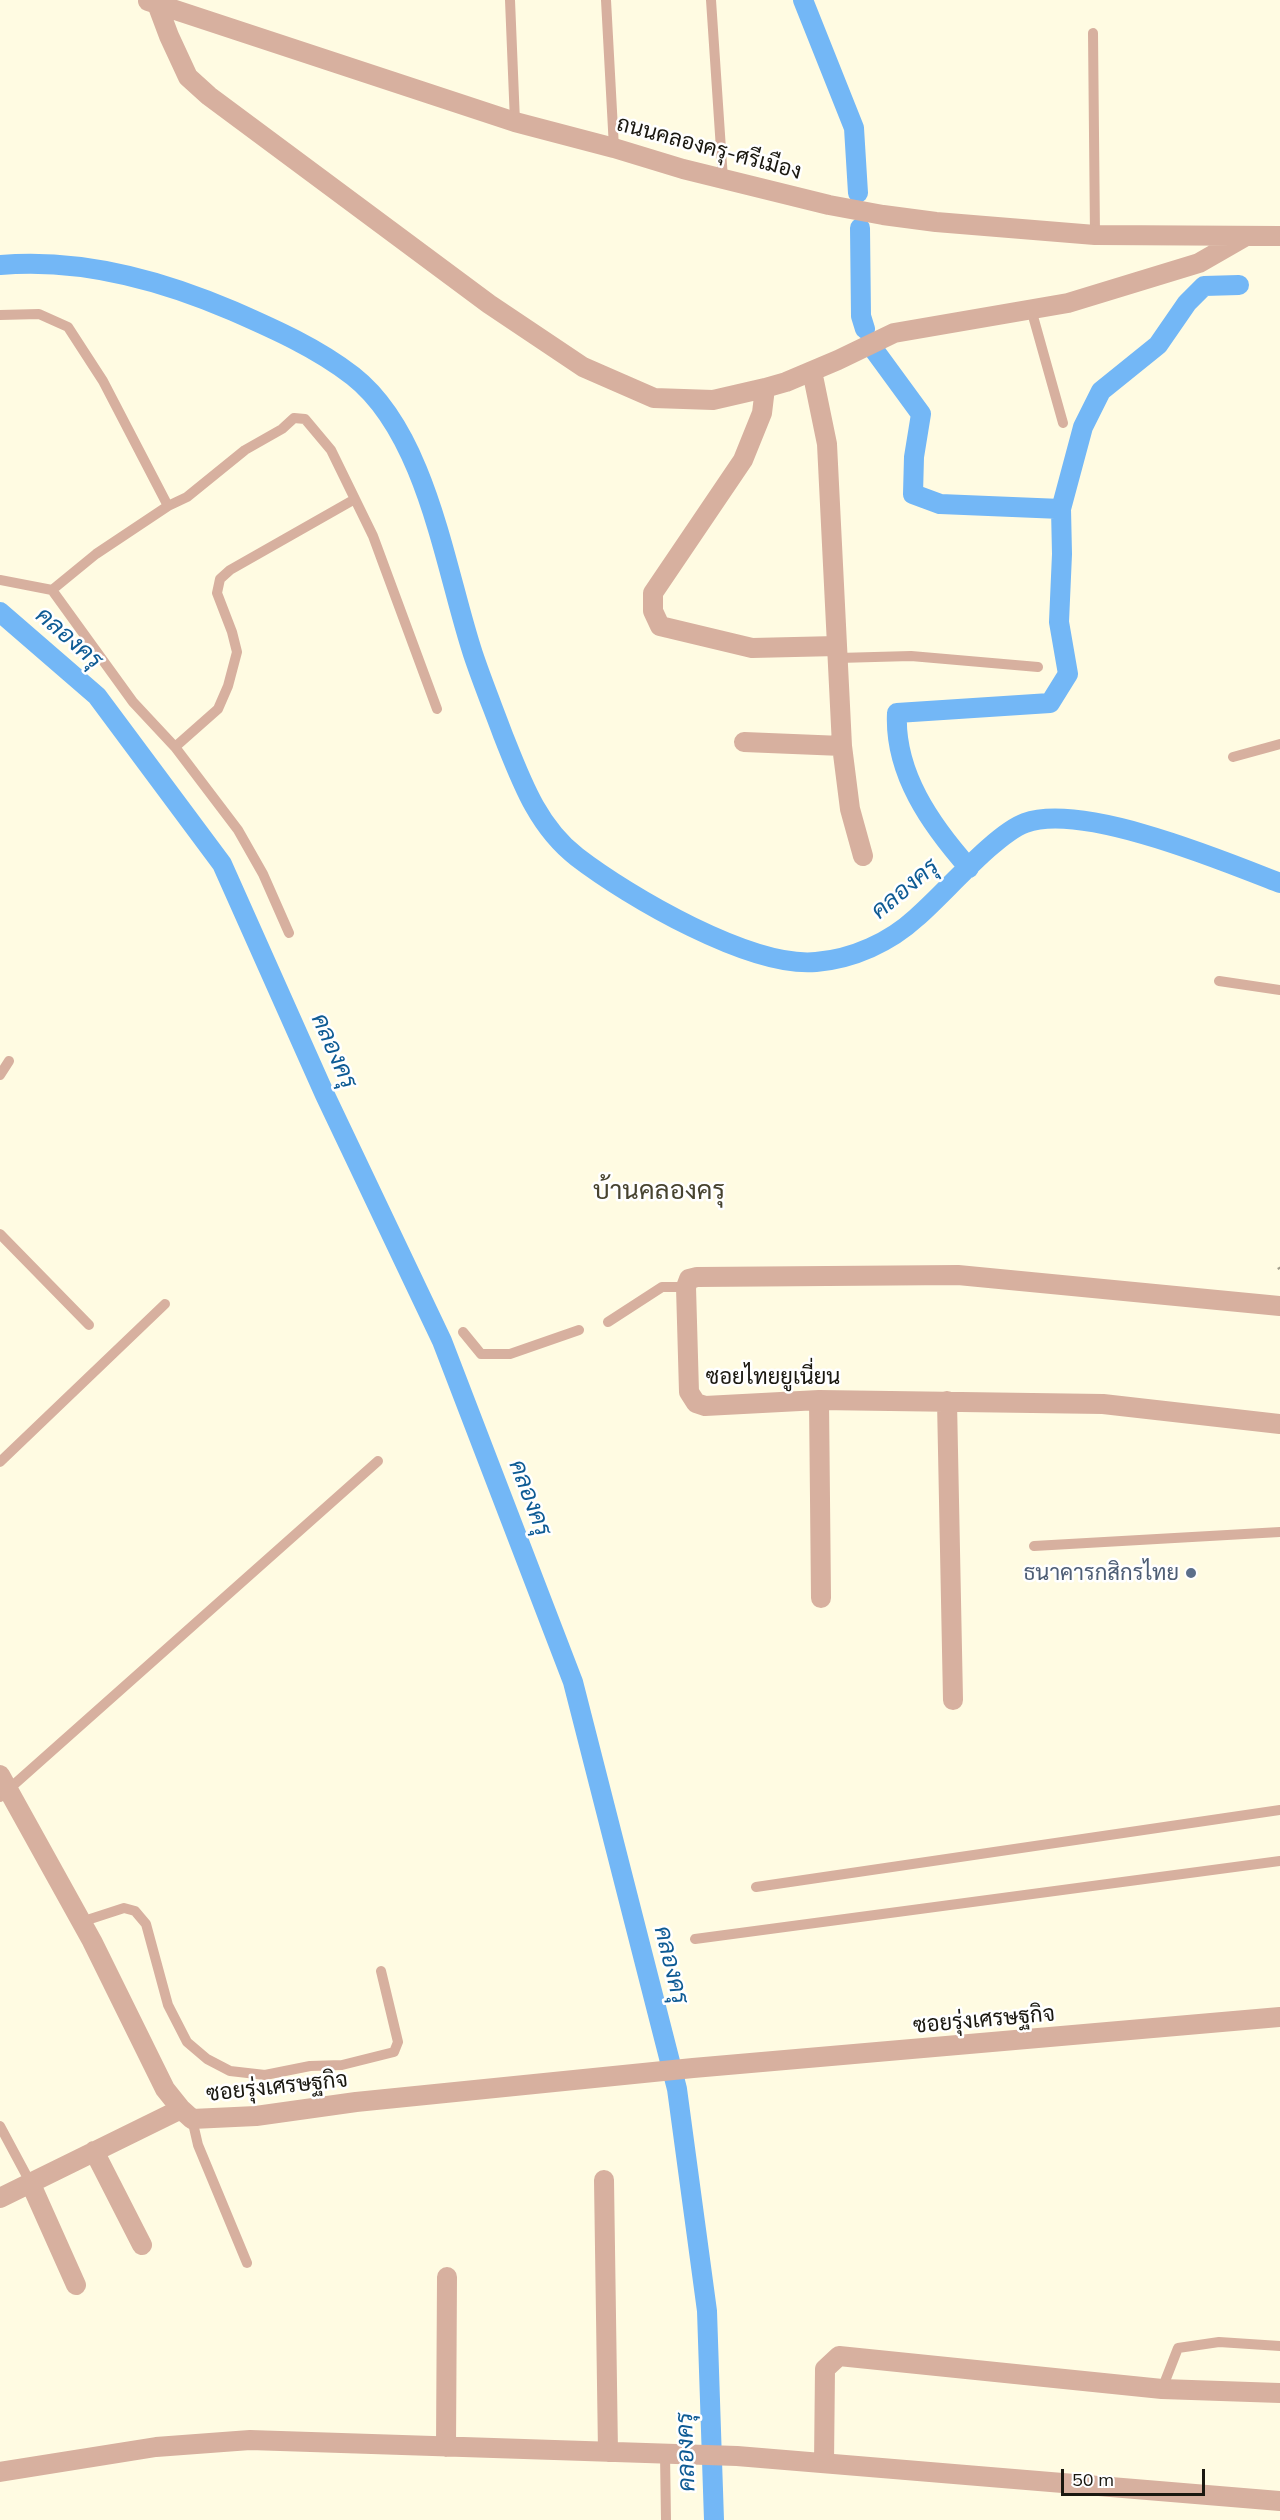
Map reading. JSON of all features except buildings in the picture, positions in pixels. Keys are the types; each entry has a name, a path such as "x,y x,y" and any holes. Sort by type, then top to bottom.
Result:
{"street":[{"name":"ถนนคลองครุ-ศรีเมือง","path":"152,2 515,122 723,179 883,215 936,222 1095,235 1280,236"},
{"path":"152,2 188,77 209,96 489,304 583,367 654,398 712,400 765,388 812,371 894,333 1068,303 1199,263 1246,236"},
{"path":"812,371 827,444 842,746 850,809 863,856"},
{"path":"765,388 762,413 743,460 653,592 653,611 660,626 752,648 837,652"},
{"path":"744,742 842,746"},
{"path":"686,1287 689,1279 697,1277 958,1275 1280,1306"},
{"name":"ซอยไทยยูเนี่ยน","path":"686,1287 689,1392 696,1403 705,1406 819,1401 1103,1404 1280,1424"},
{"path":"819,1401 821,1598"},
{"path":"947,1401 953,1700"},
{"name":"ซอยรุ่งเศรษฐกิจ","path":"3,1788 81,1922 165,2089 187,2114 256,2116 356,2103 693,2068 1280,2017"},
{"path":"0,2198 94,2151 187,2114"},
{"path":"94,2151 142,2245"},
{"path":"604,2180 608,2452"},
{"path":"30,2182 76,2285"},
{"path":"446,2447 447,2277"},
{"path":"824,2463 825,2369 839,2356 1162,2389 1280,2393"},
{"path":"0,2472 156,2447 250,2440 737,2456 1280,2501"}],"lane":[{"path":"510,0 515,122"},
{"path":"606,0 614,148"},
{"path":"711,0 723,179"},
{"path":"1093,33 1095,235"},
{"path":"1031,309 1063,423"},
{"path":"0,315 39,314 68,327 103,381 168,506"},
{"path":"52,590 96,554 168,506 187,498 245,450 282,429 294,418 305,419 331,450 373,536 437,709"},
{"path":"175,747 218,709 228,686 237,652 217,593 220,579 230,570 355,499"},
{"path":"0,580 52,590 133,702 175,747 238,830 263,874 289,933"},
{"path":"837,652 1038,667"},
{"path":"1233,757 1280,744"},
{"path":"1219,981 1280,990"},
{"path":"0,1075 9,1061"},
{"path":"0,1234 89,1324"},
{"path":"608,1322 662,1287 686,1287"},
{"path":"0,1462 165,1304"},
{"path":"464,1332 481,1354 510,1354 579,1330"},
{"path":"3,1788 378,1461"},
{"path":"1034,1546 1280,1532"},
{"path":"756,1887 1280,1810"},
{"path":"695,1940 1280,1862"},
{"path":"81,1922 124,1908 135,1911 146,1924 168,2005 187,2042 207,2059 230,2071 265,2075 310,2066 342,2065 394,2052 398,2042 381,1971"},
{"path":"187,2114 248,2263"},
{"path":"0,2126 30,2182"},
{"path":"1162,2389 1178,2348 1219,2342 1280,2346"},
{"path":"666,2520 668,2454"}],"waterway":[{"path":"803,0 854,128 858,193"},
{"path":"860,228 861,316 865,329"},
{"name":"คลองครุ","path":"0,265 60,265 89,268 177,290 233,311 279,332 310,348 353,376 378,401 399,432 416,467 442,544 476,664 517,769 541,817 563,845 577,857 627,891 692,927 759,954 789,961 816,962 844,957 883,942 906,927 999,839 1013,829 1025,823 1050,819 1081,820 1153,837 1225,861 1280,883"},
{"path":"969,868 941,834 908,777 898,735 897,713 1050,703 1068,674 1059,622 1061,509 1083,427 1101,391 1158,345 1187,303 1204,286 1239,285"},
{"path":"872,347 921,414 914,457 913,494 940,504 1061,509"},
{"name":"คลองครุ","path":"0,612 97,696 222,864 325,1095 442,1341 573,1682 677,2089 707,2311 714,2520"}],"place":[{"name":"ธนาคารกสิกรไทย","path":"1191,1573"}],"district":[{"name":"บ้านคลองครุ","path":"659,1191"}]}
